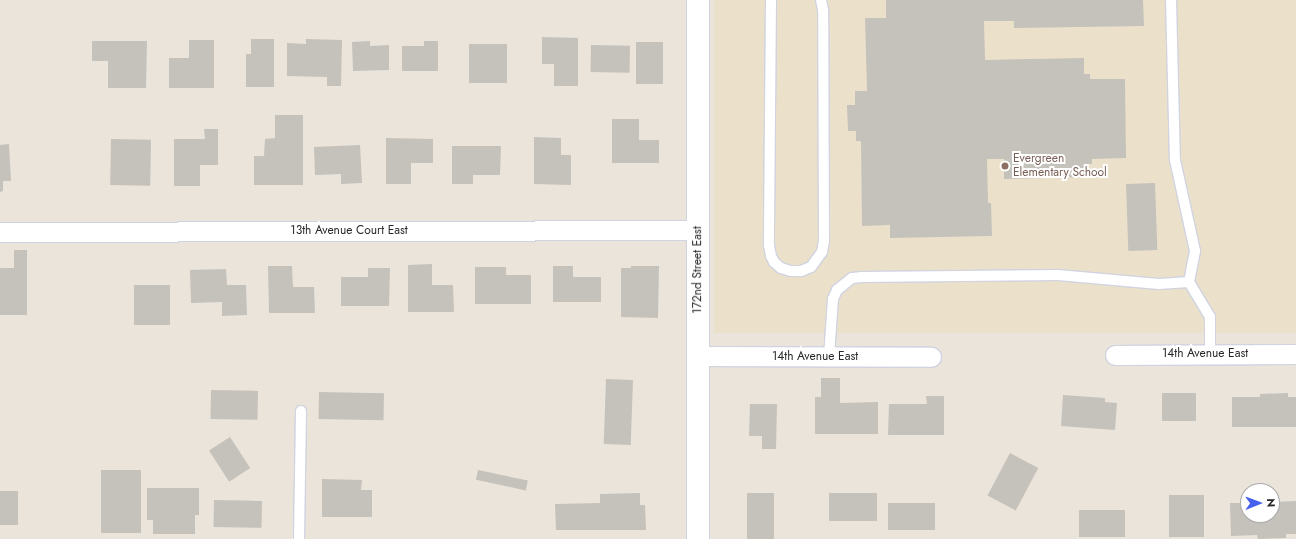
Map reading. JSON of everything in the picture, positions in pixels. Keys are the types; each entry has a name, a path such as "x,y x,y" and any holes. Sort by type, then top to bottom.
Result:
{"street":[{"name":"172nd Street East","path":"698,0 698,539"},
{"name":"13th Avenue Court East","path":"0,232 698,230"},
{"name":"14th Avenue East","path":"1115,354 1296,354"},
{"name":"14th Avenue East","path":"698,356 931,357"}],"lane":[{"path":"771,0 769,245 774,262 781,268 791,271 811,267 822,252 824,241 823,10 821,0"},
{"path":"1171,0 1175,160 1195,251 1189,282 1210,317 1210,354"},
{"path":"830,357 833,299 837,290 852,278 862,276 1058,275 1159,284 1189,282"},
{"path":"299,539 301,411"}],"shaded area":[{"name":"Evergreen Elementary School","path":"714,0 1296,0 1296,333 714,333"}],"building":[{"path":"886,0 1143,0 1144,26 1014,28 1014,21 984,21 985,60 1084,58 1084,74 1090,74 1090,79 1125,79 1126,158 1092,159 1092,164 1086,164 1086,177 1004,179 1004,159 987,159 988,203 991,203 992,236 890,238 890,225 862,226 861,141 856,141 856,131 848,131 847,105 855,105 855,91 867,91 865,18 886,18"},
{"path":"542,37 578,38 578,86 554,86 554,64 542,64"},
{"path":"251,39 274,39 274,87 246,87 246,54 251,54"},
{"path":"306,39 342,40 341,86 327,86 327,77 287,76 287,43 306,44"},
{"path":"189,40 214,40 214,88 169,88 169,58 189,58"},
{"path":"92,41 147,41 146,88 108,88 108,61 92,61"},
{"path":"370,41 370,46 389,45 389,70 353,71 352,42"},
{"path":"424,41 438,41 438,71 402,71 402,46 424,46"},
{"path":"636,42 663,42 663,84 636,84"},
{"path":"469,44 507,44 507,83 469,83"},
{"path":"591,45 630,46 630,73 591,72"},
{"path":"275,115 303,115 303,185 254,185 254,156 264,156 265,139 275,138"},
{"path":"612,119 639,119 639,140 659,140 659,163 612,163"},
{"path":"204,129 218,129 218,165 200,165 200,186 174,186 174,139 205,139"},
{"path":"534,137 561,138 561,155 571,155 571,185 534,184"},
{"path":"386,138 433,139 433,163 411,163 411,184 386,184"},
{"path":"111,139 151,140 150,186 110,185"},
{"path":"9,144 11,181 3,181 3,191 0,192 0,145"},
{"path":"360,145 362,183 341,184 341,174 315,175 314,147"},
{"path":"452,146 501,146 500,175 473,175 473,184 452,184"},
{"path":"1155,183 1157,250 1128,251 1126,184"},
{"path":"14,250 27,250 27,315 0,315 0,268 14,268"},
{"path":"432,264 432,285 453,285 454,312 408,312 408,265"},
{"path":"268,266 292,266 293,287 314,287 315,313 269,313"},
{"path":"553,266 573,266 573,277 601,277 601,302 553,302"},
{"path":"631,266 659,266 658,318 621,317 621,268 631,268"},
{"path":"475,267 506,267 506,275 531,275 531,304 475,304"},
{"path":"368,268 390,268 389,306 341,306 341,277 368,277"},
{"path":"226,269 227,285 246,285 247,315 222,316 222,302 191,303 190,270"},
{"path":"134,285 170,285 170,325 134,325"},
{"path":"821,378 840,378 840,403 878,402 878,434 815,434 815,397 821,397"},
{"path":"606,379 633,380 631,445 604,444"},
{"path":"211,390 258,391 257,420 210,419"},
{"path":"319,392 384,393 384,420 319,419"},
{"path":"1162,393 1196,393 1196,421 1162,421"},
{"path":"1288,393 1288,397 1296,397 1296,427 1232,427 1232,397 1260,397 1260,394"},
{"path":"1063,395 1105,398 1105,402 1117,403 1115,430 1061,426"},
{"path":"926,396 944,396 944,435 888,435 889,404 927,404"},
{"path":"750,404 777,404 776,449 762,449 762,436 749,436"},
{"path":"230,437 250,468 229,482 209,451"},
{"path":"1010,453 1038,468 1016,510 987,495"},
{"path":"101,470 141,470 141,533 101,533"},
{"path":"478,470 528,481 526,490 476,480"},
{"path":"322,479 362,480 361,490 372,490 372,517 322,517"},
{"path":"147,488 199,488 199,515 195,515 195,534 153,534 153,520 147,520"},
{"path":"0,491 18,491 18,525 0,525"},
{"path":"640,493 640,505 645,505 646,530 556,530 555,504 600,503 600,494"},
{"path":"747,493 774,493 774,539 747,539"},
{"path":"829,493 877,493 877,521 829,521"},
{"path":"1169,495 1204,495 1204,537 1169,537"},
{"path":"214,500 262,501 262,528 214,527"},
{"path":"1296,501 1296,534 1286,534 1286,538 1258,539 1257,535 1231,536 1230,503 1240,503 1240,523 1280,523 1280,502"},
{"path":"888,503 935,503 935,530 888,530"},
{"path":"1079,510 1125,510 1125,537 1079,537"}],"place":[{"name":"Evergreen Elementary School","path":"1005,166"}]}
